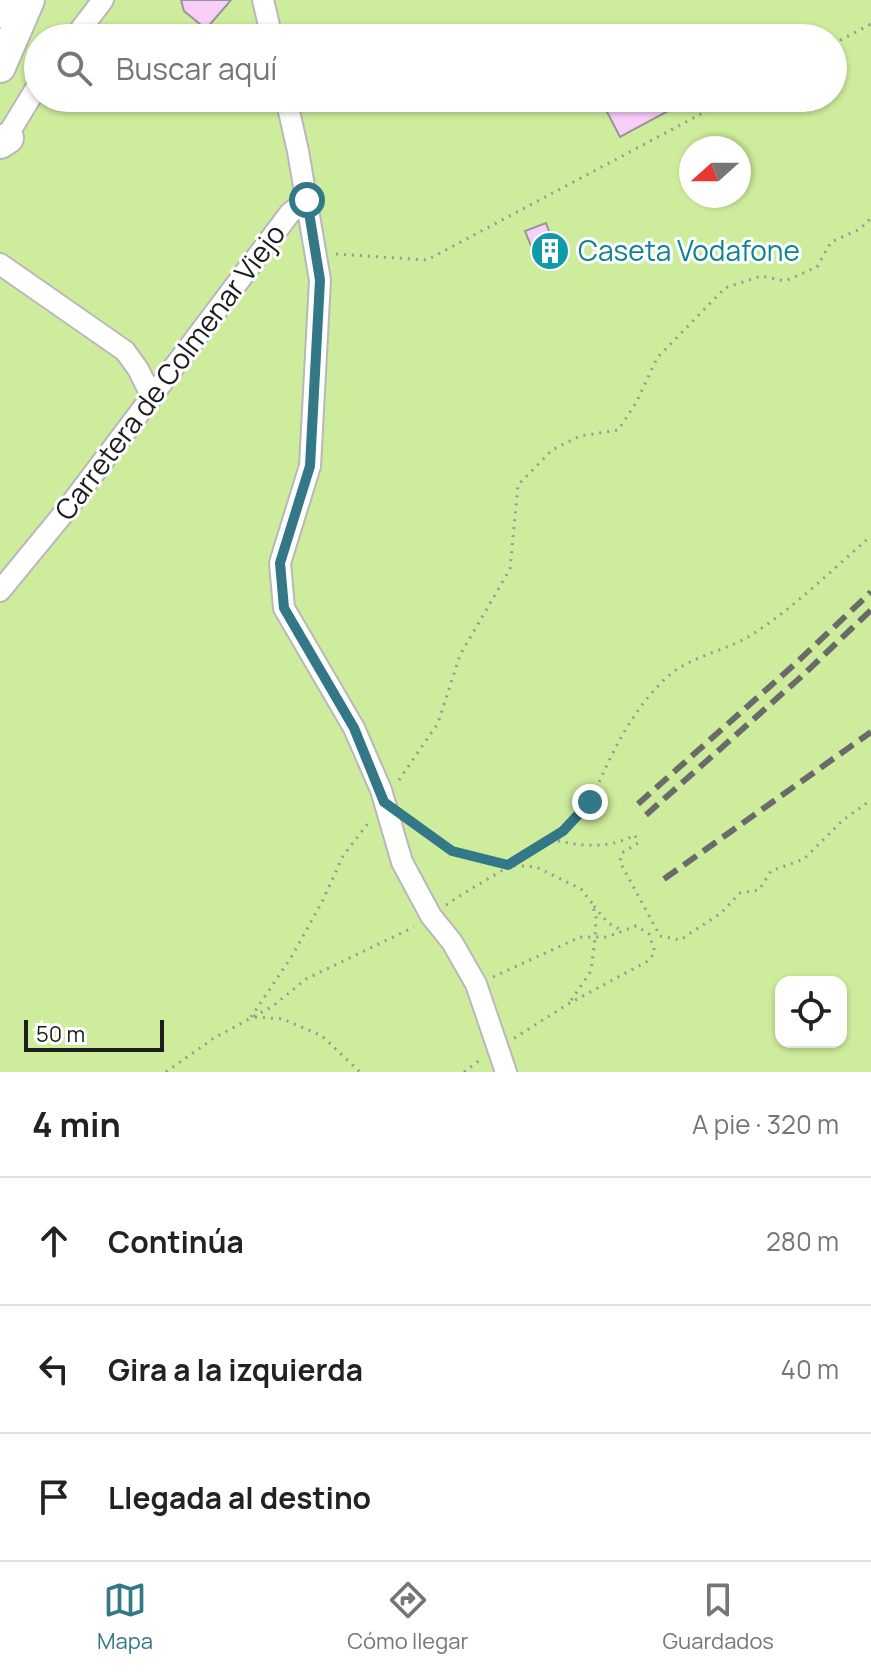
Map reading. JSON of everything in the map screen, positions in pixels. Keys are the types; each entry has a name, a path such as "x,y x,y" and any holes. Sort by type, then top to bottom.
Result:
{"highway":[{"path":"0,12 6,0"},
{"path":"0,67 29,0"}],"street":[{"path":"85,24 103,0"},
{"path":"263,0 269,24"},
{"path":"3,143 24,108"},
{"name":"Carretera de Colmenar Viejo","path":"0,591 64,513 290,213 307,200 289,112"},
{"path":"307,200 320,280 310,466 280,563 284,608 354,728 384,802 402,862 431,916 452,942 476,984 506,1072"},
{"path":"0,264 125,351 152,397"}],"path":[{"path":"847,37 871,24"},
{"path":"332,254 427,260 705,112"},
{"path":"251,1017 292,956 343,856 438,723 460,655 510,569 518,485 552,450 580,436 618,430 636,403 657,358 725,288 761,276 785,281 817,267 831,242 860,229 871,218"},
{"path":"166,1072 214,1038 273,1006 306,979 386,942 563,831 590,802 632,716 669,676 751,635 871,536"},
{"path":"550,839 597,846 623,842 635,835 638,843 622,853 620,862 660,936 680,940 721,913 740,893 759,890 771,871 804,859 843,820 871,800"},
{"path":"384,802 452,851 508,865 536,867 581,889 608,923 624,930"},
{"path":"568,1004 591,971 596,917 592,903"},
{"path":"464,1072 568,1004 648,961 655,952 649,934 636,926 595,939 580,937 476,984"},
{"path":"251,1017 283,1019 322,1036 360,1072"}],"green space":[{"path":"0,0 871,0 871,1072 0,1072"}],"building":[{"path":"181,0 231,0 210,24 200,24 184,11"},
{"path":"607,112 666,112 620,137"},
{"path":"546,223 553,242 533,251 525,231"}],"railway":[{"path":"638,804 871,592"},
{"path":"646,815 871,610"},
{"path":"664,879 871,732"}],"place":[{"name":"Caseta Vodafone","path":"550,251"}],"route":[{"path":"307,200 320,280 310,466 280,563 284,608 354,728 384,802 452,851 508,865 563,831 590,802"}]}
